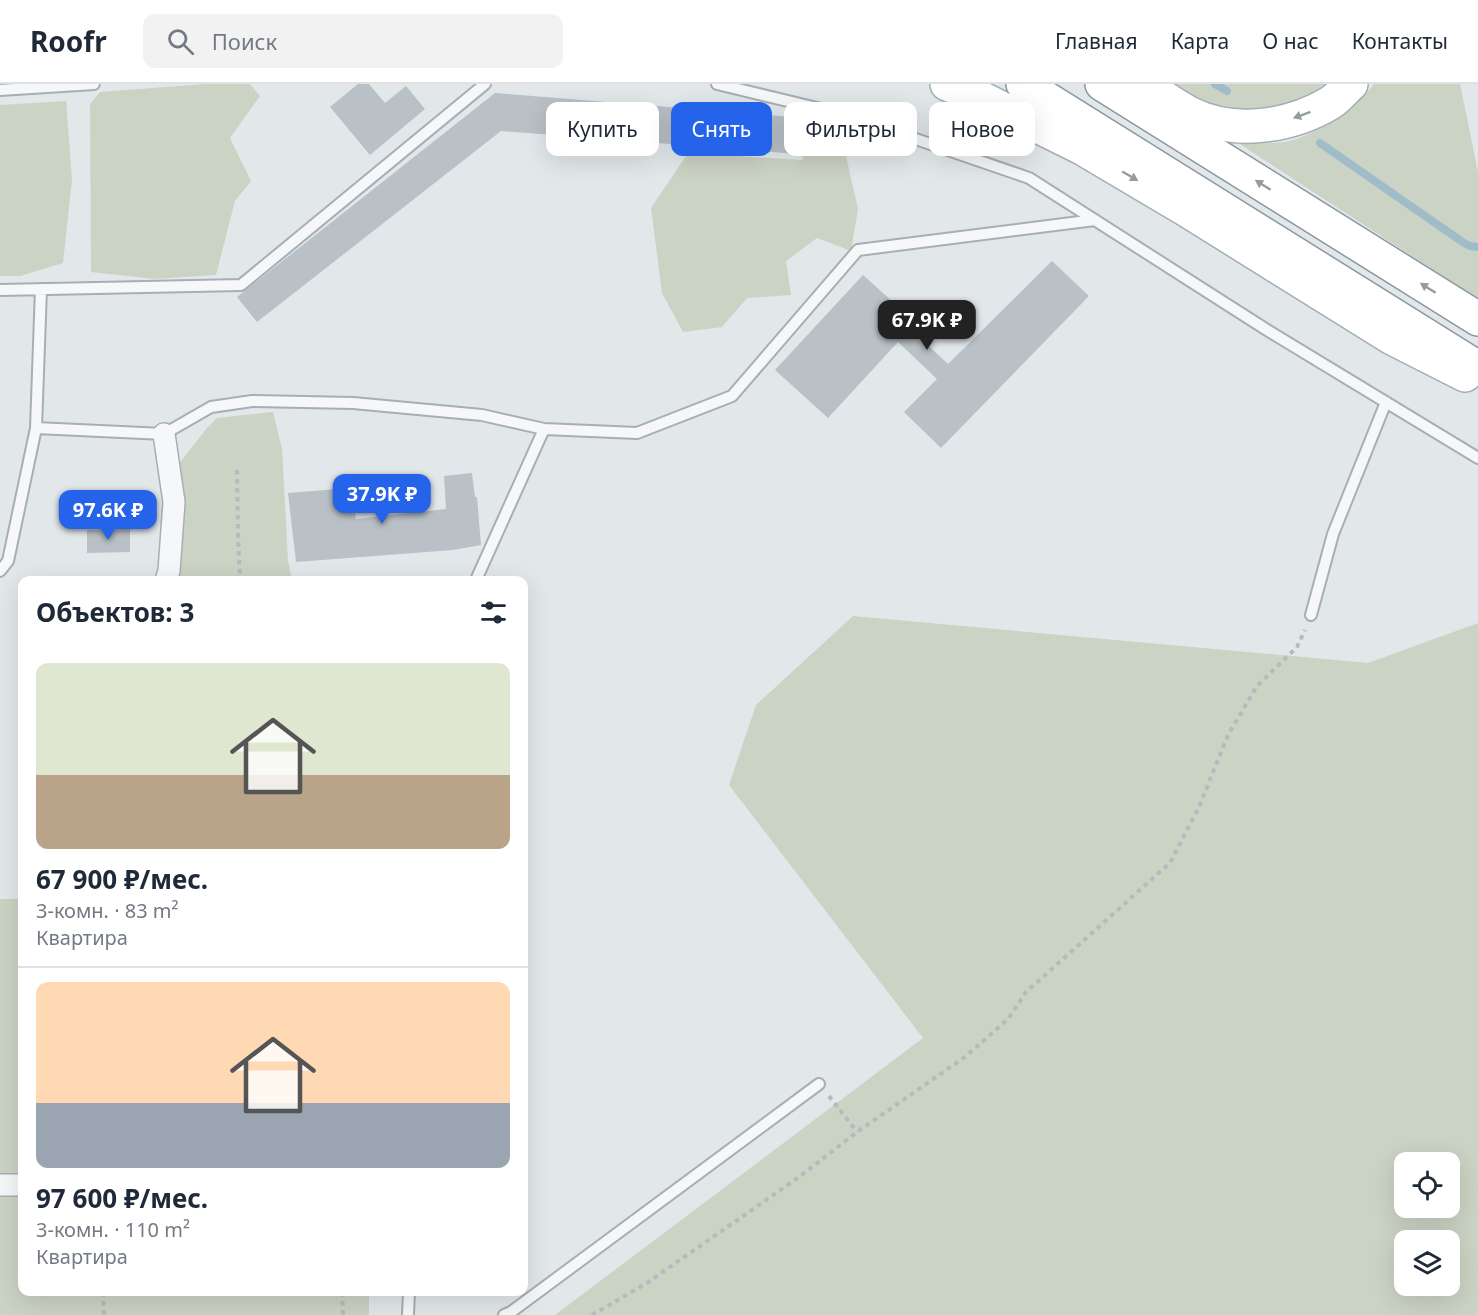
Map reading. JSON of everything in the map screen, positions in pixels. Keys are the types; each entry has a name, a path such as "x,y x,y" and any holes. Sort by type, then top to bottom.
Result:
{"main road":[{"path":"947,84 979,97 1082,148 1185,209 1392,338 1478,381"},
{"path":"1023,84 1478,368"},
{"path":"1102,84 1478,320"},
{"path":"1144,84 1191,114 1214,122 1240,126 1265,125 1308,114 1332,102 1351,84"}],"street":[{"path":"164,434 174,502 170,571 167,576"},
{"path":"0,1185 18,1185"}],"lane":[{"path":"0,90 94,84"},
{"path":"0,290 241,285 485,84"},
{"path":"717,84 846,116 1029,178 1267,330 1478,458"},
{"path":"36,428 164,434 211,407 252,400 353,403 482,415 544,429 637,433 732,396 858,250 1095,220"},
{"path":"0,571 8,561 36,428 41,289"},
{"path":"1311,615 1333,534 1386,402"},
{"path":"478,576 544,429"},
{"path":"504,1315 512,1312 819,1084"},
{"path":"408,1315 409,1296"}],"path":[{"path":"237,470 240,576"},
{"path":"592,1315 647,1283 964,1057 1008,1019 1026,992 1170,863 1199,807 1228,735 1257,686 1297,647 1311,615"},
{"path":"819,1084 857,1132"},
{"path":"103,1296 104,1315"},
{"path":"342,1296 343,1315"}],"green space":[{"path":"206,84 250,84 260,96 230,138 251,181 235,201 216,275 155,279 91,272 90,104 100,92"},
{"path":"1162,84 1334,84 1325,92 1277,108 1251,110 1208,107"},
{"path":"1374,84 1460,84 1478,172 1478,299 1238,143 1285,142 1308,134 1346,111"},
{"path":"66,101 72,179 63,263 20,276 0,276 0,105"},
{"path":"686,156 802,160 803,156 846,156 858,209 851,251 817,238 786,261 791,295 747,298 722,327 683,332 662,293 651,208"},
{"path":"273,412 282,449 288,561 291,576 179,576 183,510 178,465 217,418"},
{"path":"853,616 1368,663 1478,623 1478,1315 555,1315 923,1038 729,785 756,705"},
{"path":"0,899 18,899 18,1296 369,1296 369,1315 0,1315"}],"building":[{"path":"358,84 369,84 385,103 406,86 425,109 370,155 330,107"},
{"path":"495,93 607,102 546,102 546,134 501,131 257,322 237,297"},
{"path":"659,106 671,107 671,144 659,143"},
{"path":"772,115 784,116 784,153 772,152"},
{"path":"1052,261 1089,296 941,448 904,412 937,379 898,342 828,418 775,370 863,275 914,321 911,329 948,364"},
{"path":"472,473 475,497 477,497 481,545 453,550 296,562 288,493 351,488 356,519 446,509 444,476"},
{"path":"130,529 130,552 87,553 87,530"}],"waterway":[{"path":"1215,84 1227,91"},
{"path":"1320,143 1464,243 1478,247"}]}
